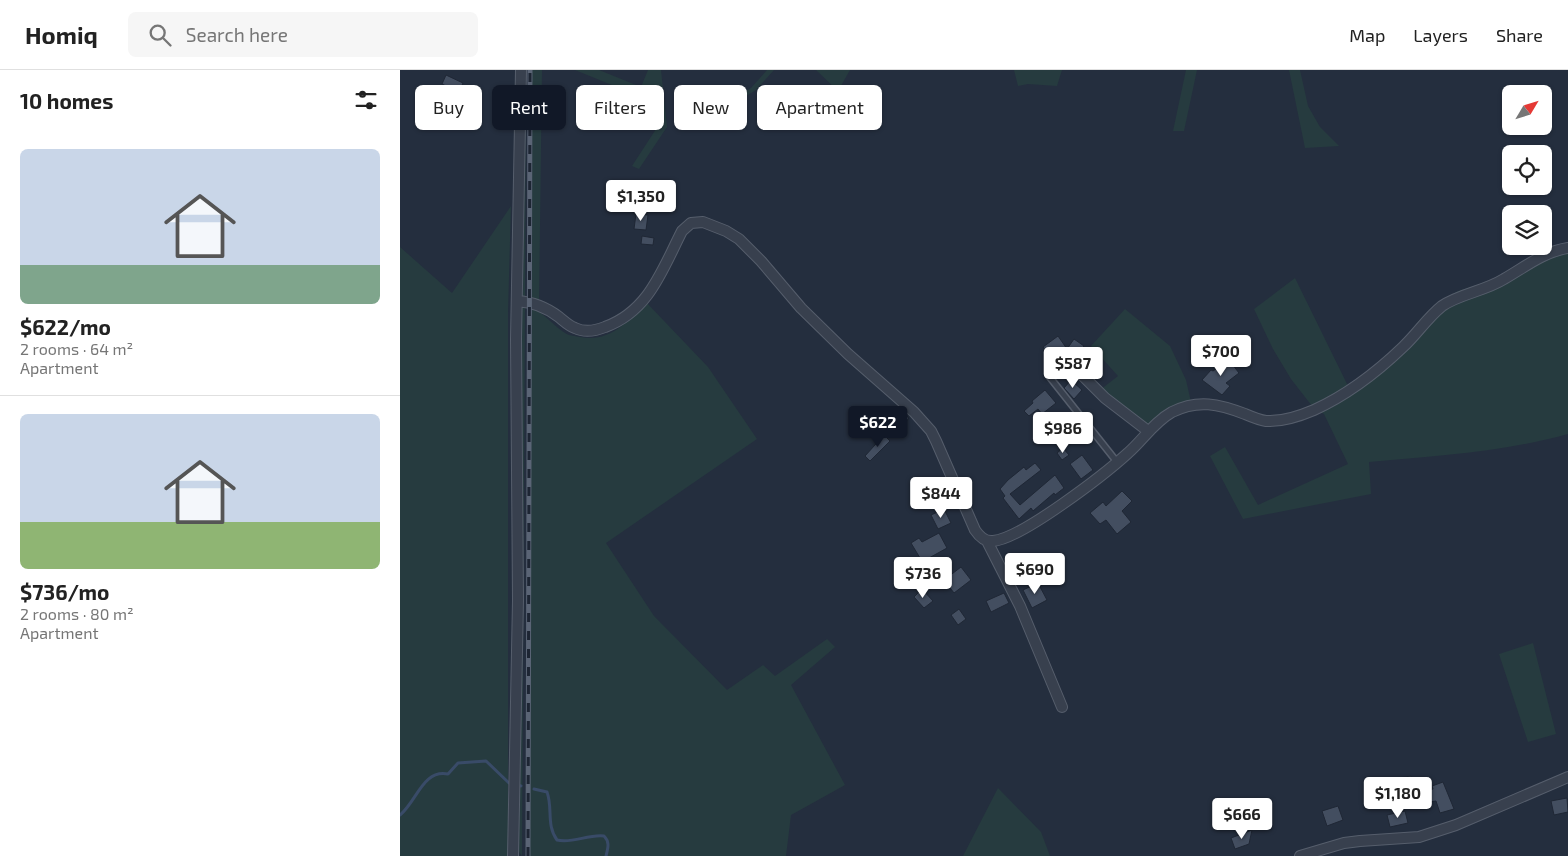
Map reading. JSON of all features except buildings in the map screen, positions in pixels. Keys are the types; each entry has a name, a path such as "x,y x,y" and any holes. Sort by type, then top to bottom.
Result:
{"street":[{"path":"513,856 518,600 517,301 521,70"},
{"path":"517,301 540,305 575,328 586,331 600,329 621,321 640,304 653,287 686,226 696,222 703,222 726,231 749,248 801,308 848,354 924,423 936,441 975,530 987,541 1020,606 1062,707"},
{"path":"987,541 1001,540 1018,533 1072,496 1118,462 1130,452 1148,431 1165,416 1174,411 1202,403 1229,408 1267,421 1290,419 1312,411 1358,384 1383,364 1404,347 1442,306 1456,298 1492,286 1546,254 1568,248"},
{"path":"1077,370 1105,398 1148,431"},
{"path":"1300,856 1352,842 1419,837 1464,822 1568,777"}],"lane":[{"path":"1048,375 1118,462"}],"green space":[{"path":"532,70 542,70 542,85 532,85"},
{"path":"575,70 599,70 636,85 612,85"},
{"path":"648,70 661,70 663,85 642,85"},
{"path":"767,70 774,70 760,85 757,85 756,90 747,95 747,90"},
{"path":"816,70 850,70 841,85 832,85"},
{"path":"1014,70 1062,70 1057,86 1028,84 1018,86"},
{"path":"1186,70 1197,70 1184,131 1173,131"},
{"path":"1289,70 1300,70 1308,106 1320,127 1339,146 1305,148"},
{"path":"664,98 667,127 639,169 632,166 655,130 664,130"},
{"path":"524,130 526,130 525,302 519,299"},
{"path":"532,130 541,130 539,306 531,302"},
{"path":"511,206 508,312 508,856 400,856 400,247 452,293"},
{"path":"1568,246 1568,434 1494,449 1369,462 1371,494 1243,519 1210,456 1225,447 1258,505 1348,464 1324,414 1312,406 1291,379 1273,349 1254,309 1295,278 1348,386 1362,377 1398,346 1423,316 1441,300 1458,291 1489,281 1548,255 1552,255 1552,253"},
{"path":"645,301 708,367 757,439 606,543 654,616 727,690 763,665 775,676 827,639 835,647 791,685 845,785 791,815 786,856 530,856 531,308 541,313 567,334 590,338 609,334 617,329"},
{"path":"525,307 522,856 515,846 519,308"},
{"path":"1125,309 1170,346 1186,380 1193,411 1170,416 1148,434 1095,394 1118,376 1091,346"},
{"path":"1533,643 1556,734 1528,742 1499,654"},
{"path":"998,788 1041,832 1050,856 963,856"}],"waterway":[{"path":"400,815 426,781 432,776 448,774 458,763 486,761 509,783 521,786"},
{"path":"534,789 547,792 552,828 557,840 568,841 592,836 604,836 608,843 606,856"}],"railway":[{"path":"528,856 530,70"}]}
